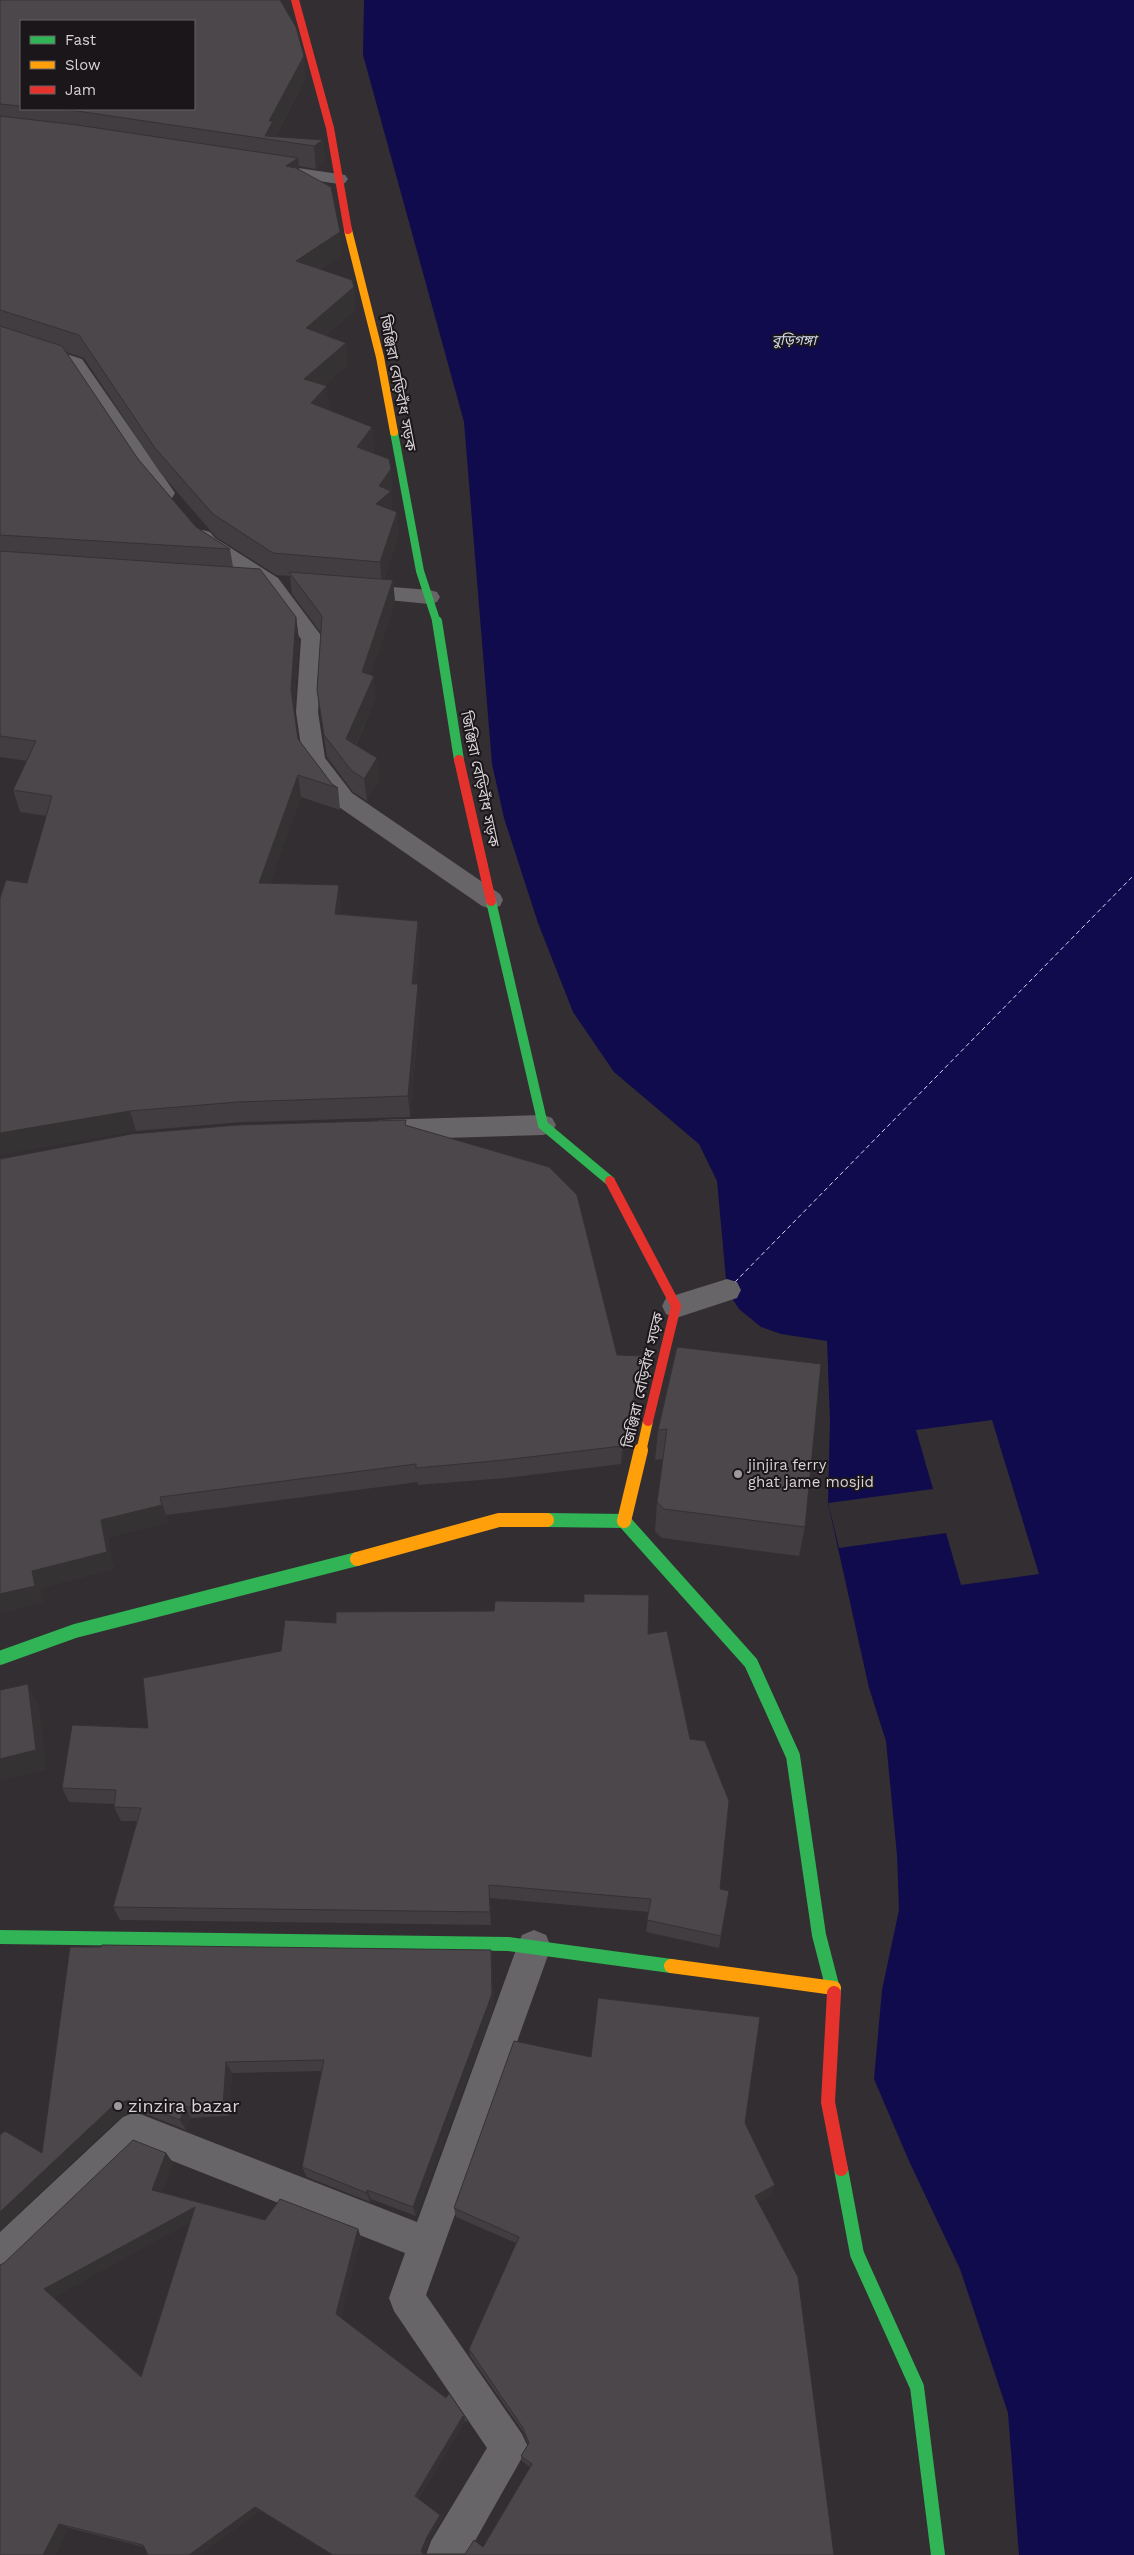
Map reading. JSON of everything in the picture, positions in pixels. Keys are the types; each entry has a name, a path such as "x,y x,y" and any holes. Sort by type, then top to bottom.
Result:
{"street":[{"name":"জিঞ্জিরা বেড়িবাঁধ সড়ক","path":"295,0 330,128 350,244 380,357 420,572 436,617 456,748 543,1125 609,1179 676,1306 624,1521"},
{"path":"253,166 339,179"},
{"path":"0,339 75,363 151,476 208,543 270,583 312,638 307,712 314,760 344,800 491,900"},
{"path":"232,581 300,586"},
{"path":"340,589 429,597"},
{"path":"358,1130 543,1125"},
{"path":"676,1306 727,1290"},
{"path":"0,1658 75,1632 499,1520 624,1521 751,1663 792,1756 819,1935 834,1988 828,2102 857,2254 917,2387 938,2555"},
{"path":"0,1937 508,1944 834,1988"},
{"path":"445,2555 509,2447 407,2298 534,1947"},
{"path":"0,2257 135,2129 427,2244"}],"water":[{"name":"বুড়িগঙ্গা","path":"364,0 1134,0 1134,2555 1019,2555 1008,2413 960,2269 909,2161 874,2079 882,1990 899,1910 897,1855 886,1741 869,1688 828,1503 830,1420 827,1341 781,1334 761,1327 739,1309 727,1290 717,1181 699,1144 614,1072 573,1012 538,923 504,818 492,764 464,422 363,55"}],"pier":[{"path":"992,1420 1039,1574 961,1585 946,1533 839,1548 828,1503 933,1489 916,1430"}],"building":[{"path":"0,0 280,0 296,27 304,56 269,121 273,121 265,136 323,140 314,146 64,110 195,110 195,20 20,20 20,106 0,104"},
{"path":"0,116 77,125 298,158 286,166 296,168 331,187 340,232 296,261 352,280 354,287 306,328 346,343 304,379 327,386 311,403 372,427 357,447 389,459 391,469 379,486 391,491 376,504 397,512 380,562 273,553 213,514 155,448 79,335 0,310"},
{"path":"0,326 62,346 138,459 196,527 230,549 0,535"},
{"path":"0,551 260,569 296,617 291,690 298,739 332,784 338,788 298,775 259,883 339,885 335,914 418,921 412,984 418,984 408,1096 238,1102 130,1111 0,1133 0,898 6,880 27,883 52,796 13,790 36,741 0,736"},
{"path":"289,572 393,580 362,672 374,676 346,739 377,758 364,779 351,770 324,735 317,690 322,616"},
{"path":"406,1120 405,1125 549,1167 577,1195 617,1355 644,1356 622,1446 416,1468 416,1464 160,1497 162,1505 101,1520 107,1552 32,1571 35,1586 0,1594 0,1159 131,1134 238,1125"},
{"path":"677,1347 821,1364 805,1527 664,1509 657,1502 667,1429 658,1430"},
{"path":"584,1594 649,1595 648,1634 667,1631 690,1739 705,1741 729,1801 720,1889 729,1891 721,1936 647,1920 651,1899 489,1885 490,1912 113,1907 141,1808 114,1807 116,1790 62,1788 72,1725 148,1728 143,1678 281,1651 285,1620 336,1623 336,1612 494,1611 495,1601 584,1602"},
{"path":"28,1684 36,1750 0,1759 0,1690"},
{"path":"102,1945 491,1950 492,1994 413,2207 367,2190 367,2193 302,2167 324,2060 226,2062 223,2106 185,2107 180,2120 128,2100 114,2105 0,2212 0,2135 5,2131 42,2153 70,1947 101,1947"},
{"path":"598,1998 760,2017 745,2123 775,2185 755,2196 798,2277 834,2555 333,2555 255,2507 189,2555 148,2555 143,2545 59,2524 43,2555 0,2555 0,2265 133,2140 166,2153 152,2190 265,2220 280,2199 358,2229 336,2314 446,2398 449,2393 466,2418 463,2416 415,2496 440,2515 421,2551 423,2554 465,2554 474,2540 483,2547 532,2464 521,2456 529,2443 523,2428 469,2349 519,2237 454,2208 514,2041 591,2057","holes":["195,2207 141,2377 44,2289"]}],"ferry route":[{"path":"735,1282 1134,875"}],"traffic: fast":[{"path":"394,432 420,571 436,617 459,760"},
{"path":"491,901 543,1125 610,1181"},
{"path":"547,1520 624,1521 751,1663 793,1756 819,1935 834,1993"},
{"path":"0,1658 75,1631 357,1559"},
{"path":"0,1937 508,1944 671,1966"},
{"path":"841,2169 857,2254 917,2387 938,2555"}],"traffic: slow":[{"path":"348,230 380,357 394,432"},
{"path":"624,1521 648,1421"},
{"path":"357,1559 499,1520 547,1520"},
{"path":"671,1966 834,1988"}],"traffic: jam":[{"path":"295,0 330,128 348,230"},
{"path":"459,760 491,901"},
{"path":"610,1181 676,1306 648,1421"},
{"path":"834,1993 828,2102 841,2169"}],"place":[{"name":"jinjira ferry ghat jame mosjid","path":"738,1474"},
{"name":"zinzira bazar","path":"118,2106"}]}
